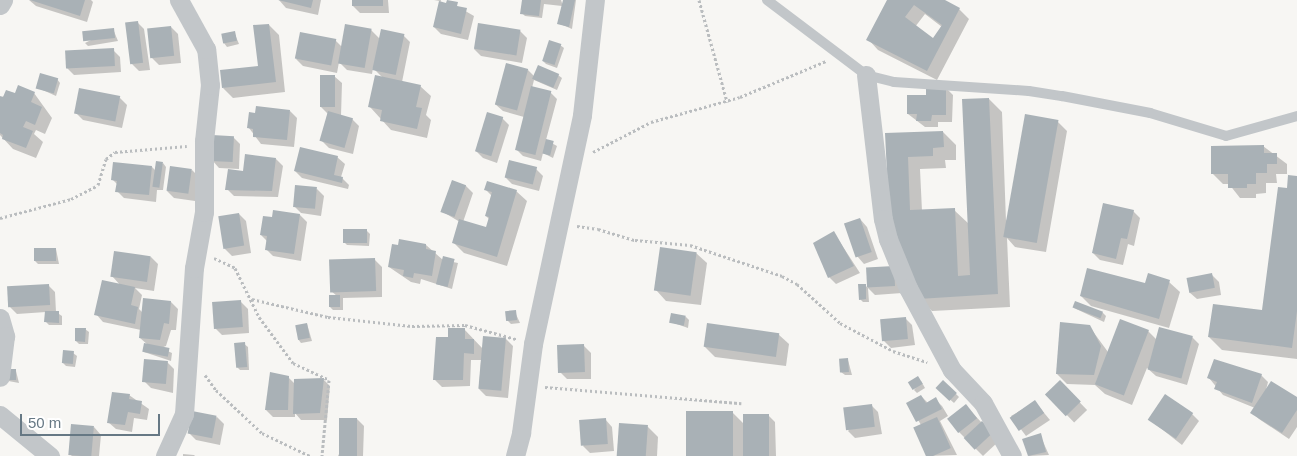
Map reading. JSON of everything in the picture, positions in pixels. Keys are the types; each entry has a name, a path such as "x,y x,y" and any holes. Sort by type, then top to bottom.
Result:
{"street":[{"path":"0,5 3,0"},
{"path":"165,456 184,414 196,256 204,212 204,141 210,103 210,63 197,28 179,0"},
{"path":"515,456 521,433 533,344 574,162 595,0"},
{"path":"866,75 885,226 908,288 952,370 983,403 1012,456"},
{"path":"0,318 5,336 0,377"},
{"path":"0,415 50,456"}],"lane":[{"path":"767,0 866,75 894,82 1062,96 1150,114 1226,136 1297,116"}],"path":[{"path":"699,0 727,102"},
{"path":"574,162 651,122 727,102 840,54"},
{"path":"0,218 70,199 98,184 106,159 116,152 162,150 204,141"},
{"path":"559,225 598,229 635,240 690,245 782,276 797,284 840,323 892,350 952,370"},
{"path":"196,256 226,261 235,268 252,299 259,317 294,363 328,380 322,456"},
{"path":"252,299 328,317 412,326 465,325 533,344"},
{"path":"190,347 216,390 262,433 310,456"},
{"path":"527,385 741,403"}],"building":[{"path":"30,0 85,0 80,16"},
{"path":"278,0 313,0 311,8"},
{"path":"352,0 383,0 383,6 352,6"},
{"path":"447,0 458,2 457,6 467,8 461,34 433,27 439,1 446,3"},
{"path":"522,0 541,0 539,16 520,14"},
{"path":"563,0 575,0 569,27 557,24"},
{"path":"887,0 945,0 960,8 927,71 866,40","holes":["914,5 942,25 933,38 905,17"]},
{"path":"138,21 143,63 130,64 125,23"},
{"path":"478,23 520,30 516,55 474,49"},
{"path":"269,24 276,82 222,88 220,70 258,66 253,25"},
{"path":"345,24 372,29 365,68 338,63"},
{"path":"171,26 174,56 150,58 147,29"},
{"path":"114,28 115,38 83,41 82,31"},
{"path":"381,29 404,34 396,75 372,70"},
{"path":"235,31 237,41 223,43 221,34"},
{"path":"300,32 336,39 331,66 295,59"},
{"path":"549,40 561,44 555,65 542,61"},
{"path":"114,48 115,66 66,69 65,51"},
{"path":"506,63 528,69 517,110 495,105"},
{"path":"538,65 559,74 553,88 532,79"},
{"path":"40,73 58,78 54,94 36,88"},
{"path":"320,75 335,75 335,107 320,107"},
{"path":"375,75 421,85 416,107 422,108 417,129 380,121 382,110 368,107"},
{"path":"18,85 35,92 31,102 42,107 35,125 26,121 23,127 33,131 26,148 2,139 3,135 0,133 0,96 3,97 6,90 15,93"},
{"path":"531,86 551,91 535,155 515,150"},
{"path":"926,86 946,86 946,115 932,115 931,121 916,121 917,114 907,114 907,95 926,95"},
{"path":"79,88 120,96 115,122 74,114"},
{"path":"989,98 998,294 918,299 890,235 885,133 943,131 944,147 933,148 933,156 908,157 910,210 955,208 958,276 970,275 962,99"},
{"path":"256,106 290,110 287,140 253,137 253,129 247,128 249,112 255,113"},
{"path":"328,111 353,118 344,148 319,141"},
{"path":"487,112 503,117 491,156 475,151"},
{"path":"1025,114 1058,120 1037,243 1003,237"},
{"path":"212,135 234,136 233,162 211,161"},
{"path":"546,139 554,141 550,155 542,154"},
{"path":"1264,145 1264,153 1277,153 1277,164 1267,164 1267,173 1256,173 1256,184 1247,184 1247,188 1228,188 1228,174 1211,174 1211,146"},
{"path":"300,147 338,156 334,175 343,177 342,183 294,171"},
{"path":"245,154 276,158 272,191 225,190 228,169 243,171"},
{"path":"509,160 537,167 533,184 505,177"},
{"path":"156,161 163,162 159,188 152,187"},
{"path":"113,162 152,166 149,195 115,192 117,181 111,180"},
{"path":"170,166 192,169 188,194 167,191"},
{"path":"1288,175 1297,176 1297,311 1292,348 1208,337 1213,304 1262,310 1278,187 1287,188"},
{"path":"452,180 466,185 454,217 440,212"},
{"path":"487,181 517,190 497,257 452,243 459,219 486,227 489,217 485,216 492,192 484,190"},
{"path":"295,185 317,187 315,209 293,207"},
{"path":"1103,203 1134,210 1127,239 1121,238 1116,259 1092,253"},
{"path":"273,210 300,214 294,254 265,250 267,236 260,235 263,216 272,217"},
{"path":"239,213 244,246 223,249 218,216"},
{"path":"860,218 872,252 856,258 844,224"},
{"path":"343,229 367,229 367,243 343,243"},
{"path":"834,231 854,266 828,278 813,243"},
{"path":"399,239 426,244 426,249 436,251 432,276 414,273 413,278 403,276 404,270 388,267 392,244 398,245"},
{"path":"660,247 697,252 691,296 654,291"},
{"path":"34,248 56,248 56,261 34,261"},
{"path":"114,251 151,256 147,282 110,277"},
{"path":"443,256 455,259 448,287 436,284"},
{"path":"375,258 376,291 330,293 329,260"},
{"path":"894,266 895,286 867,287 866,267"},
{"path":"1087,268 1145,283 1148,273 1170,280 1159,319 1080,296"},
{"path":"1212,273 1215,288 1189,293 1186,278"},
{"path":"102,280 135,287 131,305 138,307 135,324 94,315"},
{"path":"49,284 50,305 8,307 7,286"},
{"path":"858,284 866,284 866,299 859,300"},
{"path":"329,295 340,295 340,307 329,307"},
{"path":"143,298 171,301 169,324 164,323 160,340 139,338"},
{"path":"241,300 243,327 214,329 212,302"},
{"path":"1075,301 1103,312 1100,318 1072,308"},
{"path":"516,310 517,320 506,321 505,311"},
{"path":"45,311 59,311 59,323 44,322"},
{"path":"671,313 686,316 684,326 669,323"},
{"path":"906,317 908,339 882,341 880,319"},
{"path":"1120,319 1149,330 1124,395 1095,384"},
{"path":"1060,322 1090,325 1101,346 1094,375 1056,374"},
{"path":"307,323 310,338 298,340 295,325"},
{"path":"707,323 779,333 776,357 704,347"},
{"path":"1159,327 1193,336 1181,379 1148,370"},
{"path":"75,328 86,328 85,342 75,341"},
{"path":"448,328 465,328 465,339 474,339 474,354 464,353 463,380 433,380 436,337 448,337"},
{"path":"483,336 506,338 501,391 478,389"},
{"path":"245,342 247,367 236,368 234,343"},
{"path":"144,343 170,348 168,357 142,352"},
{"path":"584,344 585,372 558,373 557,345"},
{"path":"63,350 74,351 73,364 62,363"},
{"path":"848,358 849,372 840,373 839,359"},
{"path":"144,359 168,361 166,384 142,382"},
{"path":"1214,359 1262,374 1252,403 1214,389 1217,382 1207,378"},
{"path":"2,369 16,369 16,380 2,380"},
{"path":"270,372 289,376 288,410 265,410"},
{"path":"918,376 923,384 913,390 908,382"},
{"path":"324,378 320,413 293,414 294,379"},
{"path":"943,380 957,393 949,401 935,388"},
{"path":"1060,380 1081,402 1066,416 1045,395"},
{"path":"1271,381 1297,397 1297,410 1282,433 1250,413"},
{"path":"112,392 130,394 129,399 142,401 140,414 128,412 125,425 107,423"},
{"path":"1165,394 1193,413 1176,439 1148,420"},
{"path":"921,395 926,403 936,397 942,409 916,422 906,403"},
{"path":"1035,400 1044,413 1019,431 1010,418"},
{"path":"872,404 875,427 846,430 843,408"},
{"path":"966,404 977,418 958,433 947,419"},
{"path":"192,411 217,416 212,438 188,434"},
{"path":"686,411 733,411 733,456 686,456"},
{"path":"743,414 769,414 769,456 743,456"},
{"path":"937,417 951,448 933,456 926,456 913,428"},
{"path":"339,418 357,418 357,456 339,456"},
{"path":"606,418 608,444 581,446 579,420"},
{"path":"982,421 993,433 975,450 964,438"},
{"path":"619,423 648,425 646,456 617,456"},
{"path":"71,424 94,426 91,456 68,455"},
{"path":"1041,433 1046,452 1028,456 1022,439"}]}
